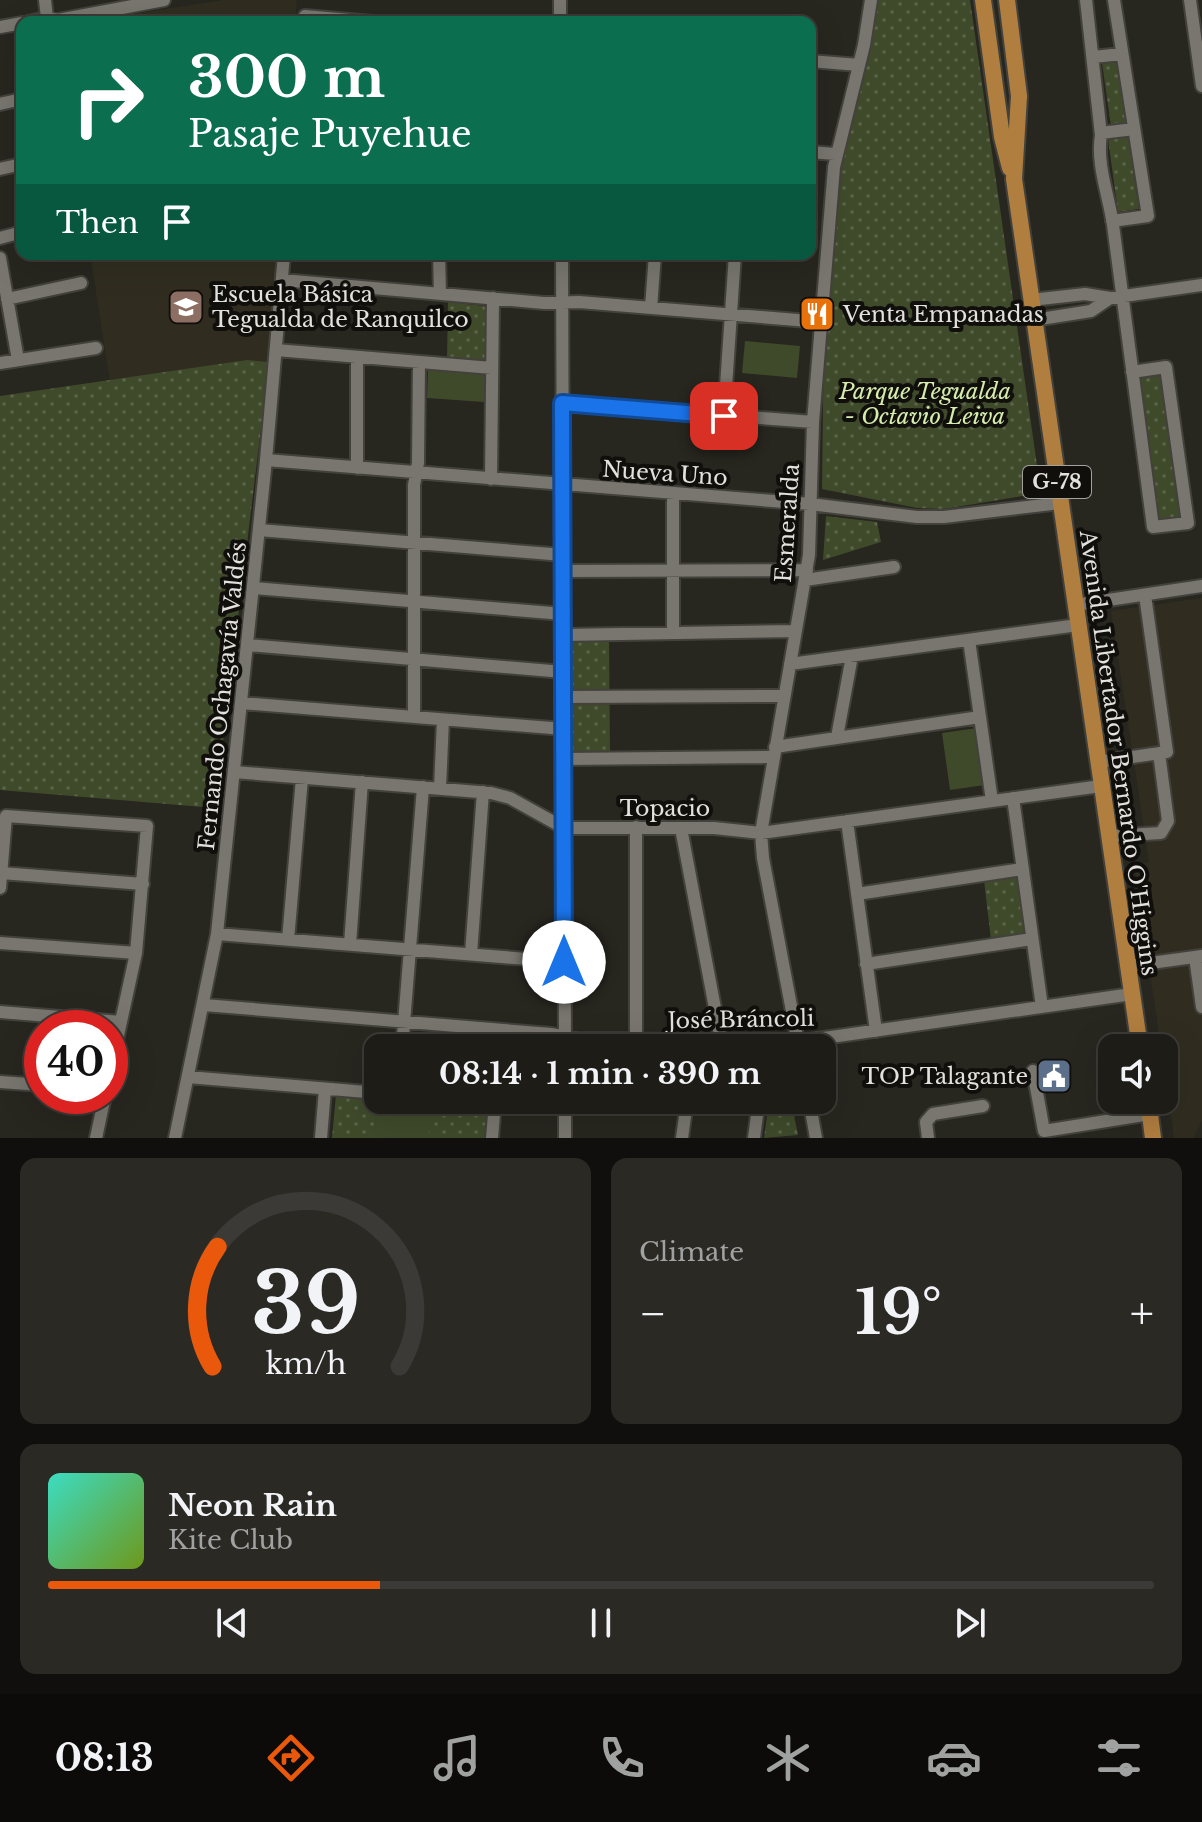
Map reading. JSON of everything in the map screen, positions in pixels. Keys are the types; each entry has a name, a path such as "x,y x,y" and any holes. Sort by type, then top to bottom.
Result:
{"main road":[{"name":"Avenida Libertador Bernardo O'Higgins","path":"983,0 1002,137 1014,179 1138,1034"},
{"name":"Avenida Libertador Bernardo O'Higgins","path":"1007,0 1019,96 1014,179"},
{"path":"1150,1114 1153,1138"}],"street":[{"path":"79,16 164,0"},
{"name":"Esmeralda","path":"797,1034 763,858 761,833 806,575 813,422 835,154 859,65 871,0"},
{"path":"1086,0 1101,133 1099,147 1112,221 1116,297 1132,372 1153,527 1188,523 1166,367 1132,372"},
{"path":"1112,221 1148,216 1114,0"},
{"path":"1190,0 1199,42 1202,86"},
{"path":"1093,57 1122,54"},
{"path":"816,61 859,65"},
{"path":"1101,133 1134,129"},
{"path":"816,152 835,154"},
{"path":"0,258 18,360"},
{"name":"Fernando Ochagavía Valdés","path":"175,1138 217,934 284,260"},
{"path":"439,260 440,294"},
{"path":"562,260 565,1034"},
{"path":"651,308 655,260"},
{"path":"724,416 735,260"},
{"path":"282,280 821,322"},
{"path":"7,299 81,283"},
{"path":"1031,300 1085,294 1116,297 1202,285"},
{"path":"1034,320 1091,311 1116,297"},
{"path":"491,479 493,298"},
{"path":"0,363 96,348"},
{"path":"276,350 492,368"},
{"path":"357,357 357,468"},
{"path":"414,717 414,543 419,362"},
{"path":"562,403 813,422"},
{"name":"Nueva Uno","path":"266,460 810,504 935,518 1060,503"},
{"path":"673,494 673,633"},
{"path":"259,530 563,555"},
{"path":"563,571 673,570 806,575 894,567"},
{"path":"1075,605 1202,586"},
{"path":"253,588 563,614"},
{"path":"1098,762 1167,752 1145,595"},
{"path":"790,664 1078,625"},
{"path":"563,635 796,631"},
{"path":"969,640 992,801"},
{"path":"247,645 563,672"},
{"path":"837,737 852,656"},
{"path":"564,697 784,696"},
{"path":"241,703 564,729"},
{"path":"564,759 774,752 837,737 980,717"},
{"path":"440,788 443,720"},
{"path":"1109,836 1161,833 1167,827 1159,753"},
{"name":"Topacio","path":"234,772 483,792 510,798 564,828 723,828 761,833 1101,786"},
{"path":"288,940 302,778"},
{"path":"350,944 362,782"},
{"path":"403,1034 423,787"},
{"path":"471,954 483,792"},
{"path":"1013,798 1042,1007"},
{"path":"0,888 6,816 147,826 136,953 124,1010"},
{"path":"847,821 876,1031"},
{"path":"636,827 636,1034"},
{"path":"681,828 720,1034"},
{"path":"857,894 1022,869"},
{"path":"1,873 143,884"},
{"path":"217,934 564,962"},
{"path":"866,964 1032,939"},
{"path":"0,943 136,953"},
{"path":"1129,966 1198,957 1202,1007"},
{"name":"José Bráncoli","path":"836,1038 1132,994"},
{"name":"José Bráncoli","path":"204,1005 404,1022 501,1034"},
{"path":"0,1012 24,1014"},
{"path":"1033,1071 1044,1131 1118,1114"},
{"path":"188,1077 364,1092"},
{"path":"0,1082 24,1084"},
{"path":"321,1138 325,1089"},
{"path":"928,1138 926,1122 933,1114 983,1106"},
{"path":"96,1138 101,1114"},
{"path":"492,1138 494,1114"},
{"path":"565,1114 565,1138"},
{"path":"682,1138 686,1114"},
{"path":"754,1138 757,1114"},
{"path":"812,1114 816,1138"}],"shaded area":[{"path":"223,0 297,0 296,16 120,16"},
{"name":"Escuela Básica Tegualda de Ranquilco","path":"91,260 277,260 269,362 247,360 110,382"},
{"path":"1202,598 1202,1121 1193,1138 1174,1138 1170,1114 1178,1114 1178,1034 1159,1034 1134,864 1149,862 1111,611"}],"green space":[{"name":"Parque Tegualda - Octavio Leiva","path":"877,0 970,0 1041,493 944,509 917,508 822,489 824,317 841,166 867,60"},
{"path":"1117,60 1126,124 1111,126 1102,63"},
{"path":"1128,136 1139,209 1118,212 1108,139"},
{"path":"448,302 484,306 487,310 486,360 483,363 447,359"},
{"path":"745,341 800,346 797,378 742,373"},
{"path":"247,360 269,362 215,808 0,790 0,396"},
{"path":"428,370 486,374 484,402 427,398"},
{"path":"1162,372 1181,517 1156,521 1137,375"},
{"path":"826,516 877,522 881,542 823,560"},
{"path":"569,636 609,636 610,756 570,758"},
{"path":"977,728 985,785 950,790 942,733"},
{"path":"1021,875 1028,936 991,940 984,880"},
{"path":"336,1095 364,1097 364,1114 490,1114 489,1138 332,1138"},
{"path":"376,1114 431,1114 429,1138 374,1138"},
{"path":"767,1114 794,1114 798,1135 764,1138"}],"place":[{"name":"Escuela Básica Tegualda de Ranquilco","path":"186,307"},
{"name":"Venta Empanadas","path":"817,314"},
{"name":"TOP Talagante","path":"1054,1076"}],"route":[{"path":"564,962 562,403 724,416"}]}
